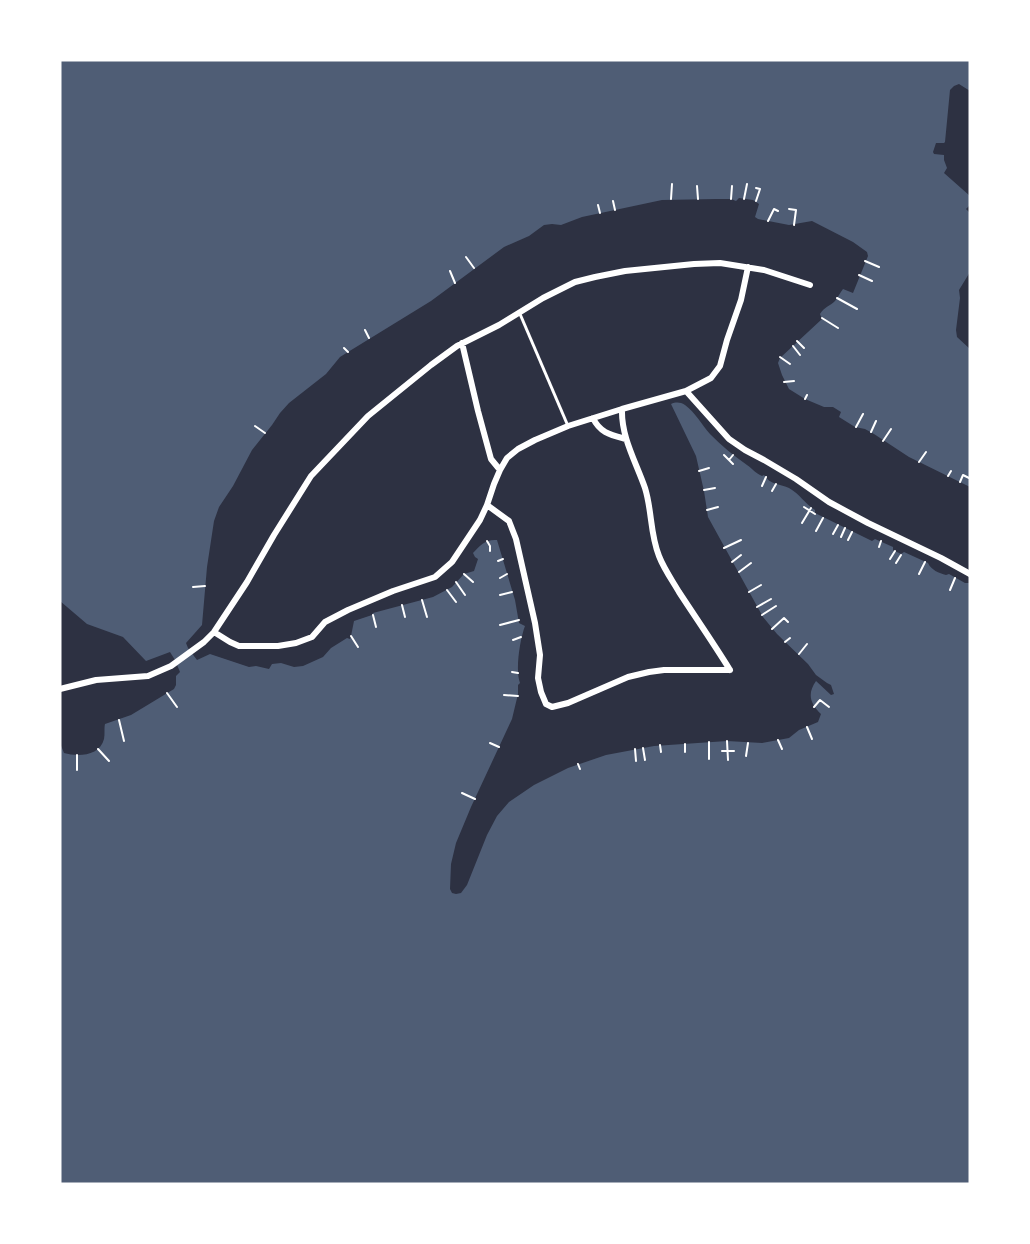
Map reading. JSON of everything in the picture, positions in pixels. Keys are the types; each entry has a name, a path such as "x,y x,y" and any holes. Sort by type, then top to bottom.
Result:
{"street":[{"path":"60,689 96,680 148,676 171,666 204,642 214,632 247,582 311,476 368,416 430,364 462,343 499,325 574,282 625,272 720,263 764,270 810,285"},
{"path":"214,632 239,646 278,646 296,643 312,637 325,622 348,610 393,591 435,577 452,562 480,520 500,470 507,458 518,449 568,426 686,391 711,378 720,366 741,300 748,267"},
{"path":"462,343 491,459 500,470"},
{"path":"686,391 729,439 745,450 796,479 829,502 970,574"},
{"path":"487,505 510,521 516,539 535,623 540,655 538,678 546,704 552,707 568,703 628,677 649,672 730,670 666,571 659,556 647,496 626,439 622,409"},
{"path":"593,418 597,427 602,431 626,439"}],"lane":[{"path":"519,313 568,426"}],"path":[{"path":"671,200 672,184"},
{"path":"744,198 747,184"},
{"path":"697,186 698,199"},
{"path":"731,199 732,186"},
{"path":"756,188 760,189 756,201"},
{"path":"613,201 615,210"},
{"path":"598,205 600,213"},
{"path":"768,221 774,209 778,211"},
{"path":"789,209 796,210 794,225"},
{"path":"466,257 474,268"},
{"path":"865,261 879,267"},
{"path":"450,271 455,283"},
{"path":"859,275 872,281"},
{"path":"837,298 857,309"},
{"path":"822,318 838,328"},
{"path":"365,330 369,338"},
{"path":"797,341 804,348"},
{"path":"793,346 800,355"},
{"path":"344,348 348,352"},
{"path":"780,357 790,364"},
{"path":"784,382 794,381"},
{"path":"805,399 807,395"},
{"path":"856,427 863,414"},
{"path":"871,432 876,422"},
{"path":"255,426 266,433"},
{"path":"883,441 891,429"},
{"path":"919,462 926,452"},
{"path":"724,455 733,464"},
{"path":"729,460 733,455"},
{"path":"699,471 709,468"},
{"path":"948,476 951,471"},
{"path":"960,482 963,475 969,478"},
{"path":"762,486 766,477"},
{"path":"772,491 776,484"},
{"path":"704,490 716,488"},
{"path":"707,510 718,507"},
{"path":"804,507 815,514"},
{"path":"802,523 810,509"},
{"path":"816,531 823,518"},
{"path":"833,534 838,525"},
{"path":"841,537 845,528"},
{"path":"848,540 852,532"},
{"path":"724,548 741,540"},
{"path":"487,541 490,551"},
{"path":"879,547 881,541"},
{"path":"890,559 895,551"},
{"path":"732,562 741,555"},
{"path":"896,563 901,555"},
{"path":"498,561 503,559"},
{"path":"919,574 925,562"},
{"path":"739,572 751,563"},
{"path":"464,574 472,582"},
{"path":"500,578 507,574"},
{"path":"950,590 955,578"},
{"path":"456,582 465,595"},
{"path":"749,592 761,585"},
{"path":"193,587 206,586"},
{"path":"447,590 456,602"},
{"path":"500,595 512,592"},
{"path":"757,607 771,599"},
{"path":"422,600 427,617"},
{"path":"402,605 405,617"},
{"path":"762,615 776,606"},
{"path":"372,615 376,627"},
{"path":"772,628 784,618 788,622"},
{"path":"500,625 519,620"},
{"path":"351,636 358,647"},
{"path":"513,640 521,637"},
{"path":"785,642 790,638"},
{"path":"799,654 807,644"},
{"path":"512,672 518,673"},
{"path":"167,693 177,707"},
{"path":"504,695 518,696"},
{"path":"814,707 820,700 829,708"},
{"path":"119,720 124,741"},
{"path":"807,728 812,738"},
{"path":"778,740 782,749"},
{"path":"727,741 728,760"},
{"path":"709,742 710,759"},
{"path":"490,743 499,747"},
{"path":"746,756 748,743"},
{"path":"684,744 685,752"},
{"path":"660,746 661,752"},
{"path":"643,748 645,760"},
{"path":"98,749 109,761"},
{"path":"635,749 636,761"},
{"path":"722,752 734,750"},
{"path":"77,755 77,770"},
{"path":"578,764 580,769"},
{"path":"462,793 475,799"}],"water":[{"path":"60,60 970,60 970,91 959,84 950,90 945,142 936,143 933,152 944,155 947,168 944,173 970,196 970,205 966,209 970,213 970,272 959,290 956,330 957,337 970,349 970,487 909,457 865,429 855,427 839,417 841,412 833,407 824,407 805,399 789,389 782,375 778,363 780,358 822,319 820,314 835,301 843,289 853,293 868,256 867,252 853,242 812,221 789,225 758,219 755,217 759,204 753,200 739,198 736,201 731,199 662,200 582,217 561,225 544,225 529,236 504,247 431,301 340,357 326,374 289,403 252,450 219,507 214,521 207,567 202,625 186,643 197,660 210,654 249,667 269,669 272,664 281,663 294,667 303,666 323,657 331,648 347,638 350,639 354,621 373,613 433,597 452,587 464,574 474,571 478,559 473,553 486,542 497,540 515,600 519,623 525,626 519,654 520,683 512,719 456,843 451,864 450,889 456,894 461,893 467,885 497,816 509,802 534,785 568,768 606,755 654,746 727,741 762,743 789,738 799,730 818,722 821,714 811,698 811,690 816,681 831,695 834,694 831,685 816,675 763,617 708,517 696,456 671,404 685,405 728,451 758,474 793,490 815,510 815,513 872,541 875,539 893,547 893,550 901,554 904,552 928,563 938,572 970,583 970,1184 60,1184 60,743 64,753 82,755 93,752 102,745 105,724 131,715 174,689 176,676 180,672 170,652 146,661 123,637 87,624 60,601"}]}
